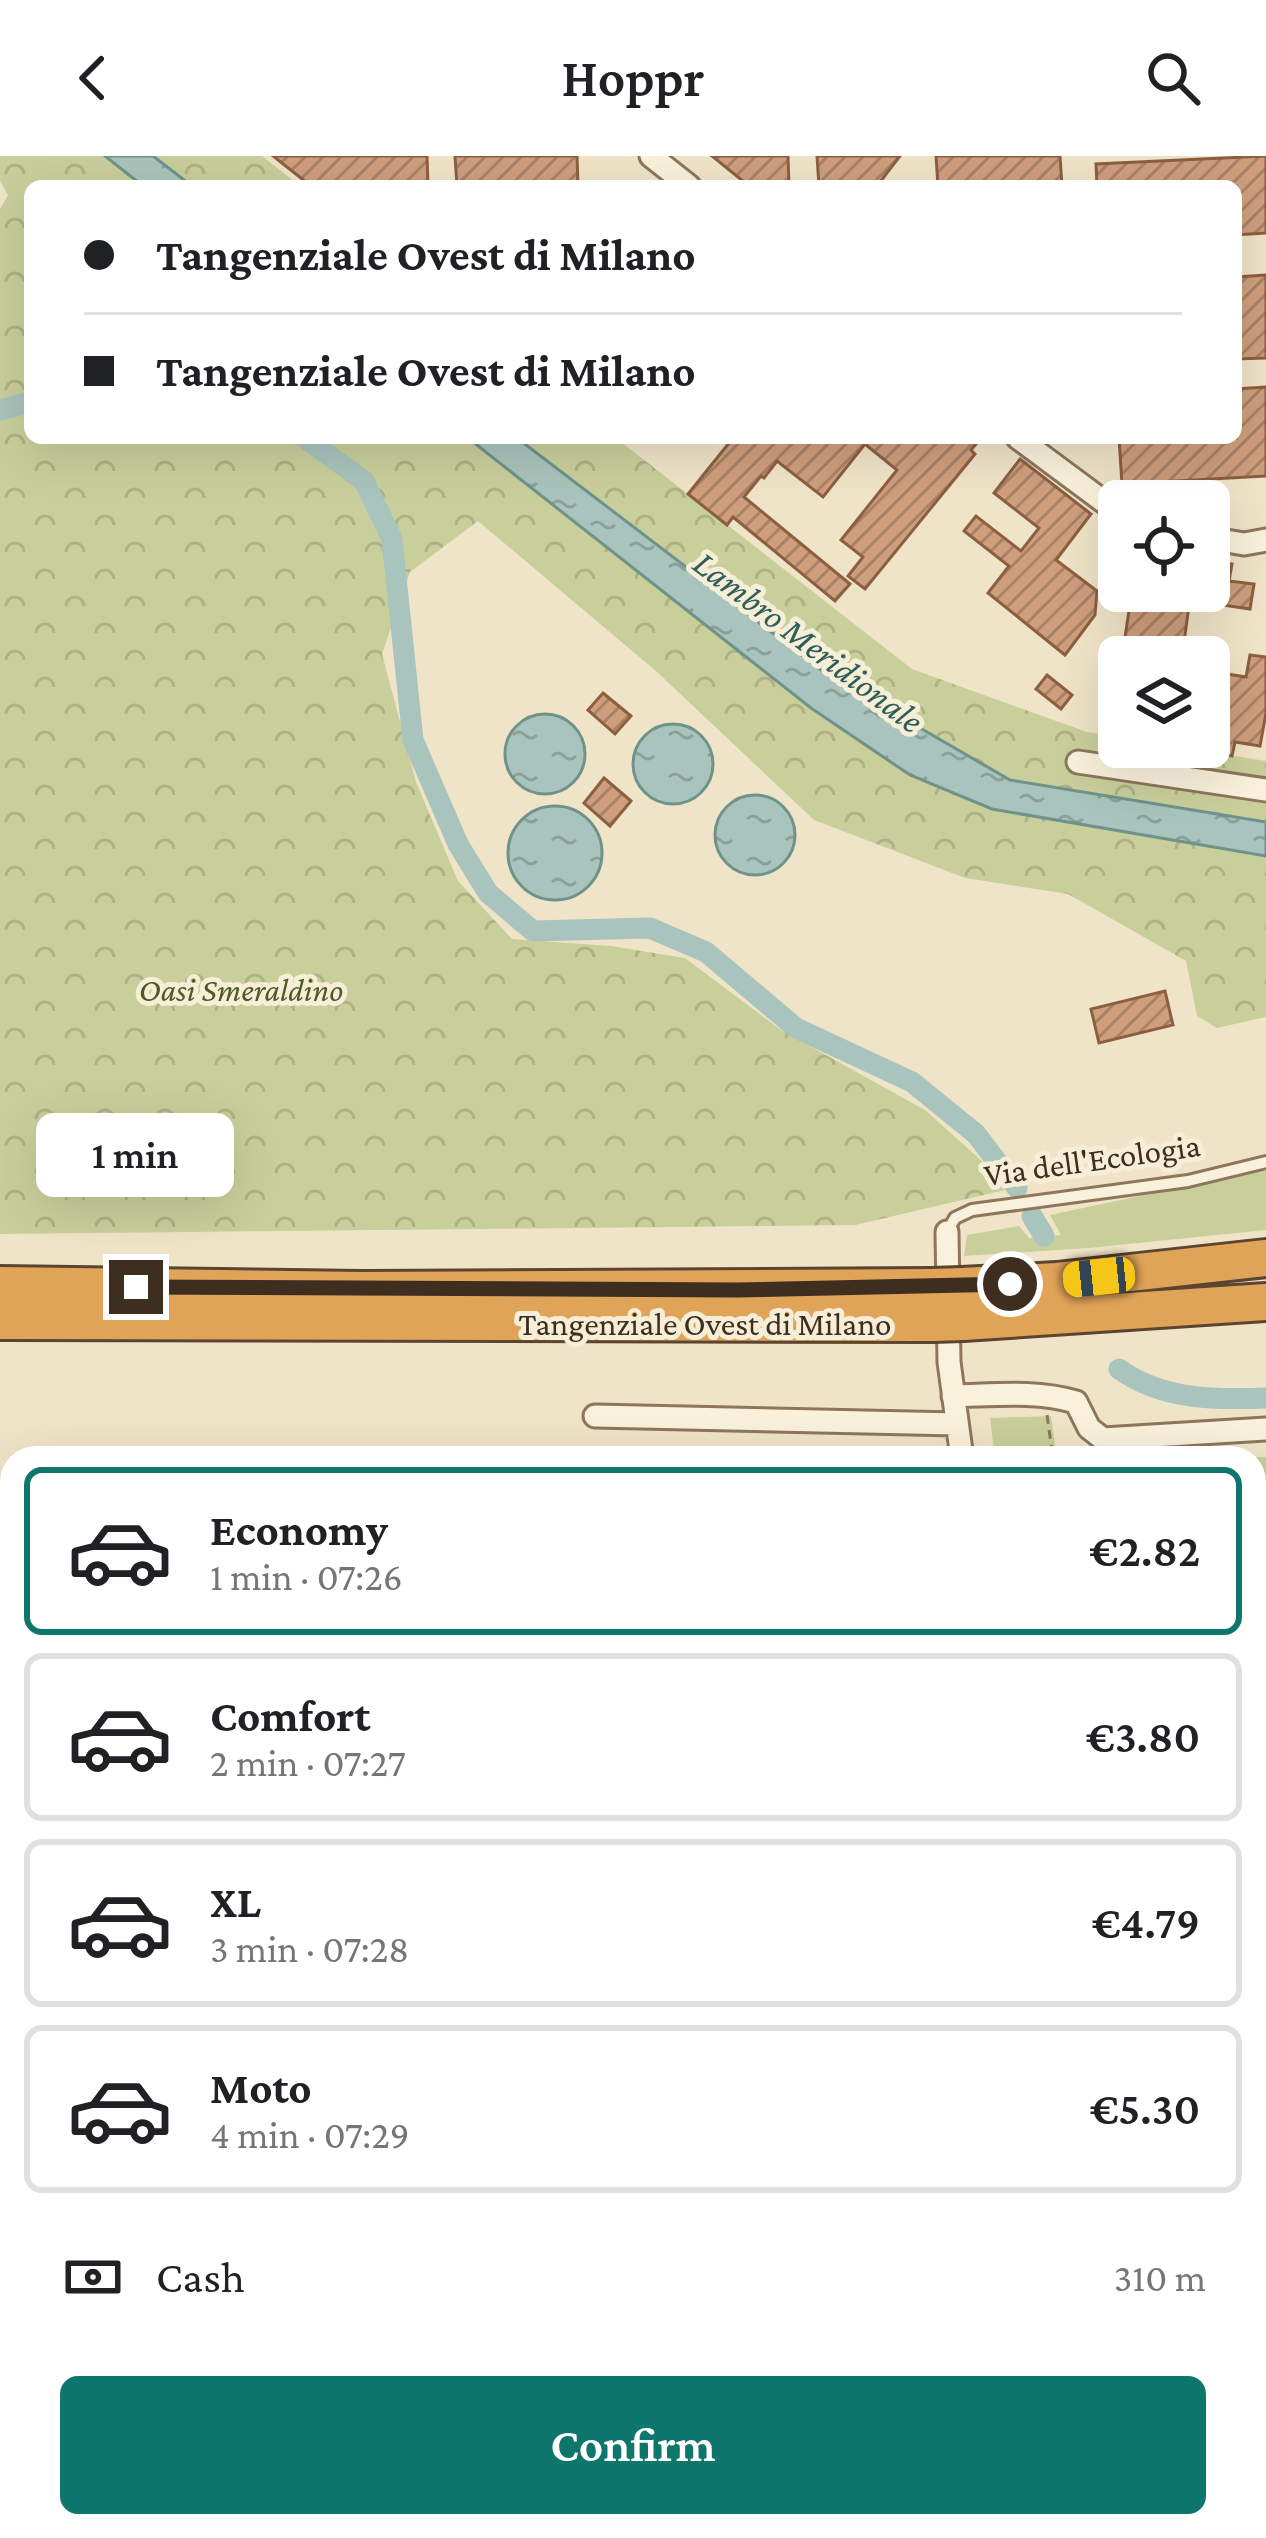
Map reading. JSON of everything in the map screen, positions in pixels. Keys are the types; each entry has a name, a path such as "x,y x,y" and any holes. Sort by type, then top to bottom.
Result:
{"highway":[{"name":"Tangenziale Ovest di Milano","path":"0,1285 947,1304 1057,1281 1266,1258"},
{"name":"Tangenziale Ovest di Milano","path":"0,1321 1266,1302"}],"street":[{"path":"651,156 681,180"},
{"path":"1026,444 1098,497"},
{"path":"1230,542 1266,540"},
{"path":"1078,761 1266,790"},
{"name":"Via dell'Ecologia","path":"947,1232 949,1362 960,1446"},
{"path":"953,1396 1044,1396 1076,1402 1089,1429 1103,1439 1266,1429"},
{"path":"595,1416 957,1424"}],"lane":[{"name":"Via dell'Ecologia","path":"947,1232 956,1218 972,1210 1188,1181 1266,1162"}],"path":[{"path":"1044,1396 1051,1446"}],"green space":[{"name":"Oasi Smeraldino","path":"0,156 104,156 135,180 24,180 24,444 476,444 811,708 992,809 1266,856 1266,1017 1217,1028 1197,1016 1186,961 1068,894 965,878 814,820 657,672 478,521 410,572 382,654 416,782 458,881 512,939 611,946 685,958 781,1030 925,1110 983,1162 1005,1190 855,1225 0,1234 0,209 8,195 0,181"},
{"path":"153,156 262,156 292,180 184,180"},
{"path":"525,444 624,444 912,669 1098,734 1098,768 1230,768 1230,755 1266,761 1266,822 1010,780 825,673"},
{"path":"1266,1169 1266,1230 964,1256 967,1235 1019,1226 1029,1238 1061,1235 1050,1215"},
{"path":"1051,1416 1055,1446 994,1446 990,1418"}],"water":[{"path":"105,156 153,156 184,180 135,180"},
{"path":"476,444 525,444 825,673 1010,780 1266,822 1266,856 992,809 910,775 811,708"},
{"path":"545,714 573,726 585,754 573,782 545,794 517,782 505,754 517,726"},
{"path":"673,724 701,736 713,764 701,792 673,804 645,792 633,764 645,736"},
{"path":"755,795 783,807 795,835 783,863 755,875 727,863 715,835 727,807"},
{"path":"555,806 588,820 602,853 588,886 555,900 522,886 508,853 522,820"}],"building":[{"path":"273,156 427,156 428,180 303,180"},
{"path":"455,156 577,156 578,180 457,180"},
{"path":"712,156 788,156 789,180 742,180"},
{"path":"817,156 900,156 882,180 819,180"},
{"path":"936,156 1060,156 1062,180 938,180"},
{"path":"1266,156 1266,233 1242,235 1242,180 1097,180 1096,164"},
{"path":"1266,275 1266,358 1242,359 1242,277"},
{"path":"1266,387 1266,476 1122,480 1119,444 1242,444 1242,389"},
{"path":"728,444 865,444 823,497 777,461 744,497 850,584 835,601 733,517 727,525 688,494"},
{"path":"865,444 976,444 971,450 975,454 865,589 848,576 863,557 841,540 897,470"},
{"path":"1020,459 1091,514 1056,560 1097,591 1095,615 1065,655 988,593 1009,566 964,531 976,516 1021,551 1039,528 994,493"},
{"path":"1230,581 1254,584 1250,609 1230,606"},
{"path":"1129,612 1188,612 1185,636 1125,636"},
{"path":"1250,655 1266,657 1266,713 1260,746 1235,742 1230,756 1230,674 1246,677"},
{"path":"1047,675 1072,695 1061,709 1036,689"},
{"path":"603,693 631,716 615,734 588,710"},
{"path":"604,778 631,801 610,826 584,803"},
{"path":"1165,991 1173,1025 1099,1043 1091,1009"}],"waterway":[{"path":"0,410 24,404"},
{"path":"313,444 364,481 392,539 413,740 458,844 488,893 533,931 650,928 706,952 796,1028 912,1082 976,1134 1017,1188"},
{"path":"1032,1216 1044,1236"},
{"path":"1119,1369 1171,1392 1208,1398 1266,1398"}],"route":[{"path":"136,1287 737,1290 1010,1284"}],"water label":[{"name":"Lambro Meridionale","path":"809,641"}]}
